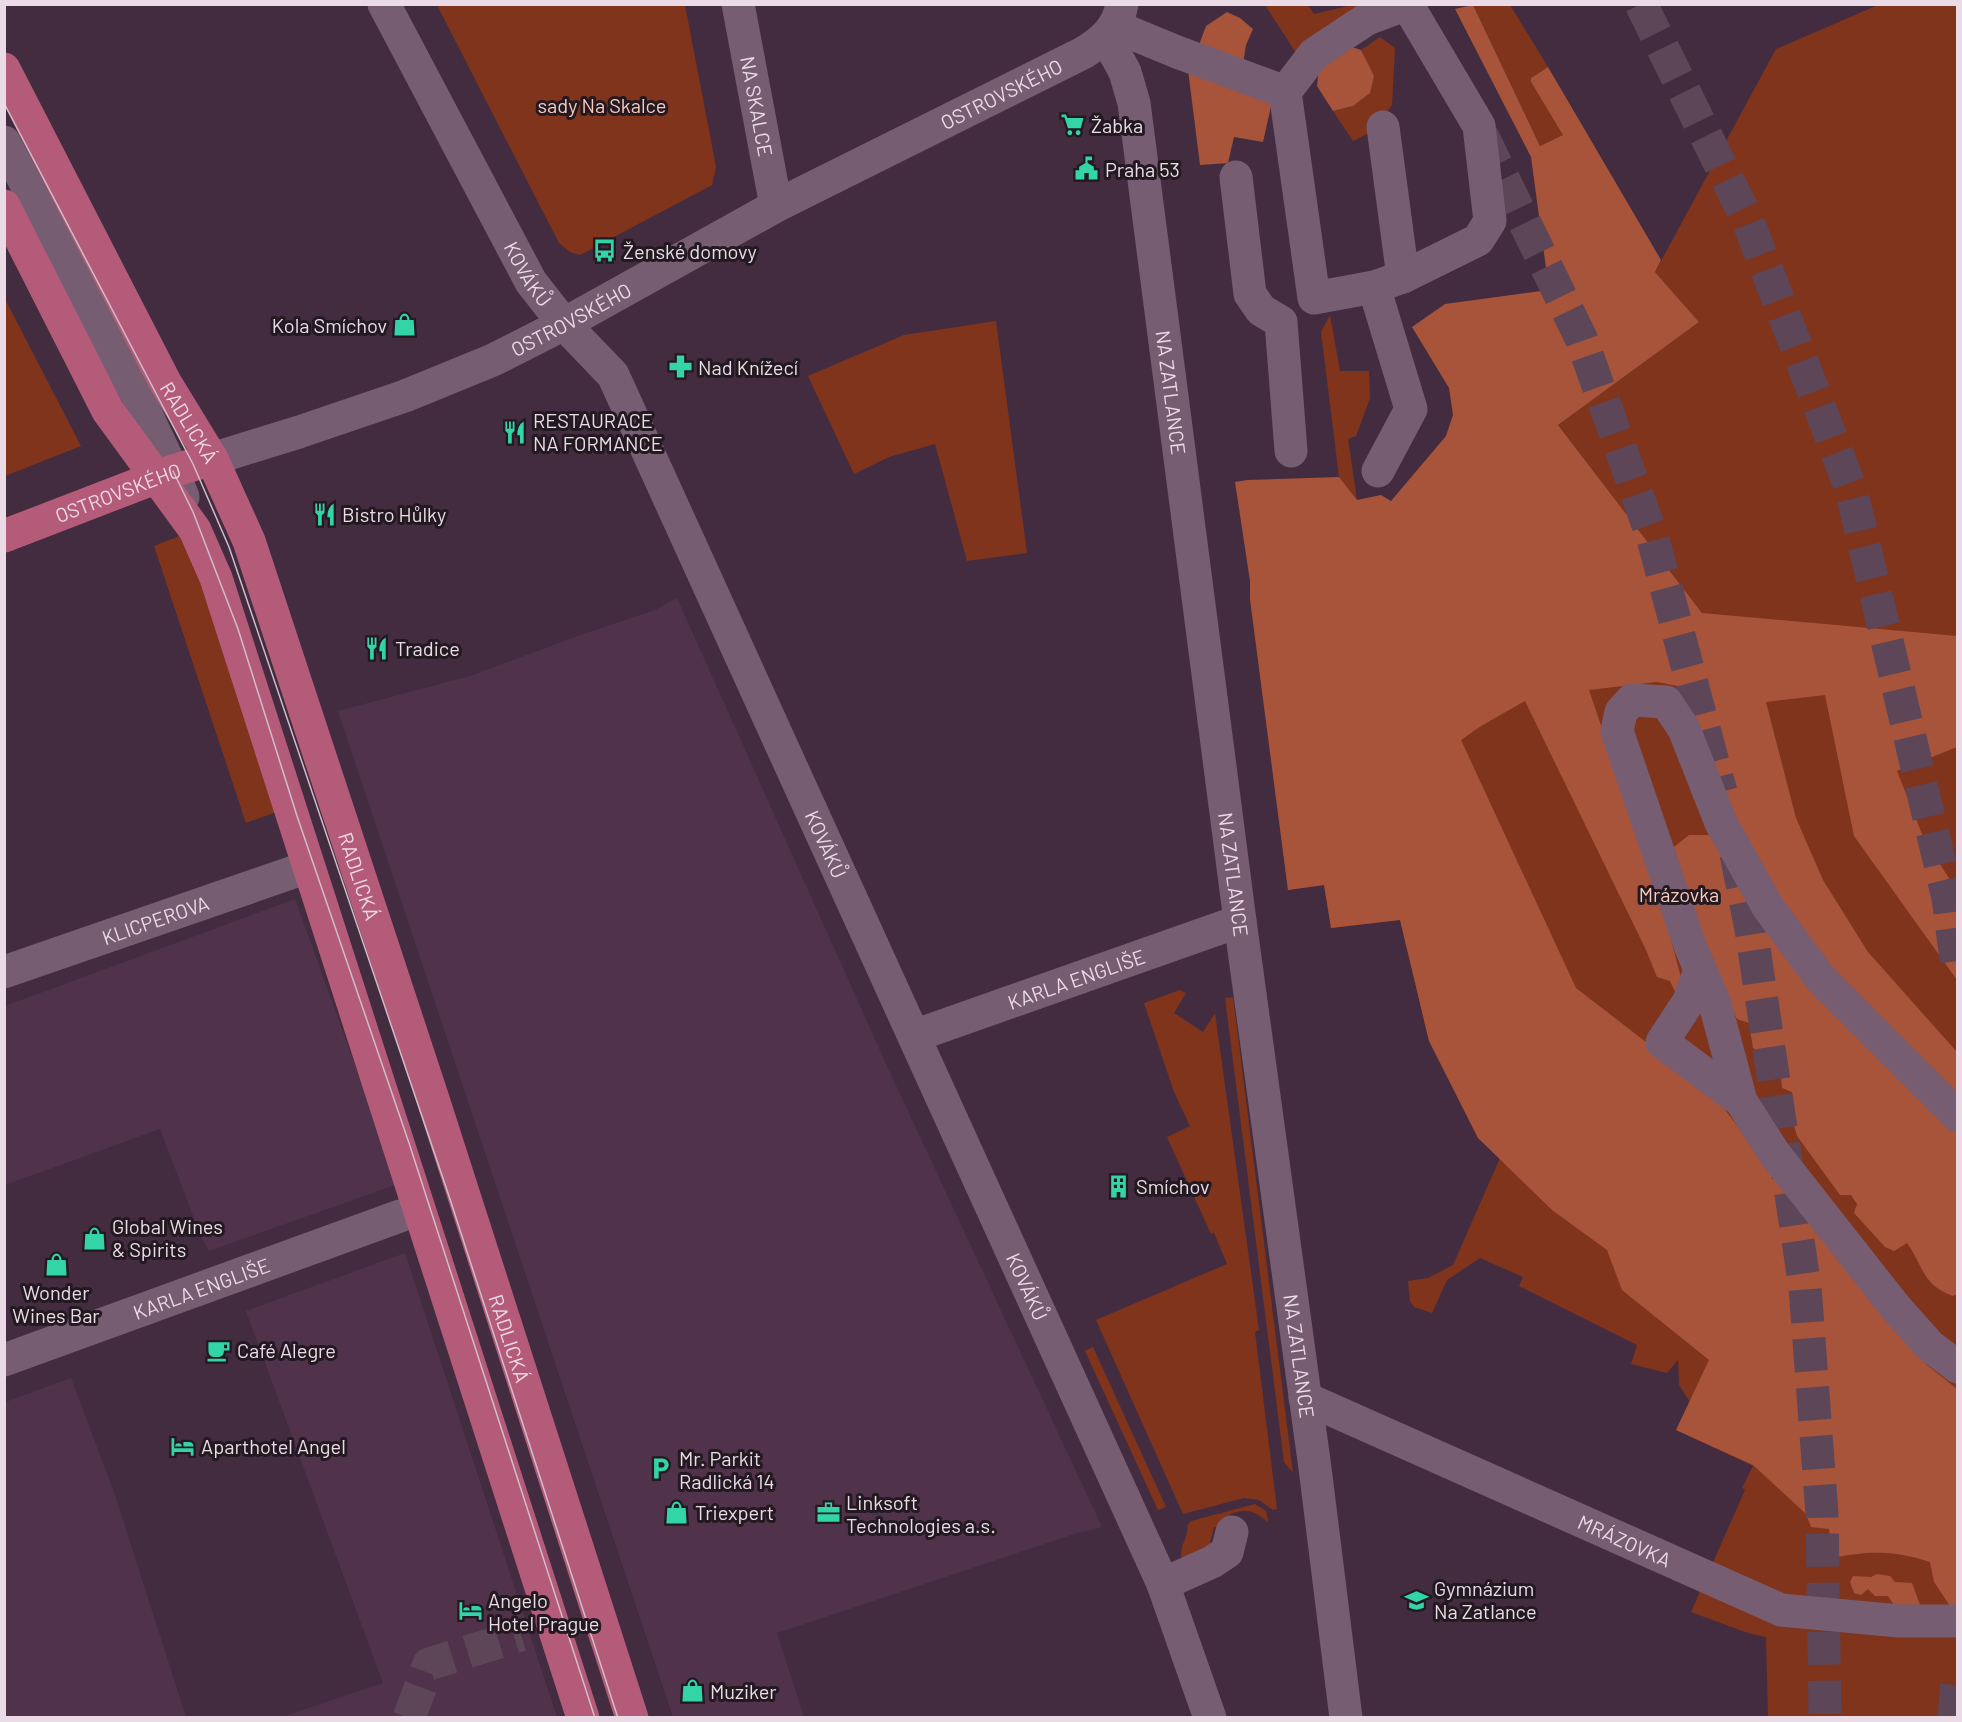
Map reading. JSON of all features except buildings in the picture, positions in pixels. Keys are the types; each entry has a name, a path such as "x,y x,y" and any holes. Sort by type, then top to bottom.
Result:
{"main road":[{"name":"RADLICKÁ","path":"4,69 165,382 212,459 252,549 431,1093 632,1718"},
{"path":"4,206 108,411 165,474"},
{"name":"OSTROVSKÉHO","path":"4,536 165,474 212,459"},
{"path":"195,530 216,578 582,1715"}],"street":[{"name":"KOVÁKŮ","path":"384,4 531,282 564,324 613,375 1163,1584 1210,1718"},
{"name":"NA SKALCE","path":"738,4 776,206"},
{"path":"1281,322 1302,312 1314,298 1388,282 1478,240 1490,221 1479,126 1407,4 1367,19 1314,54 1285,92 1314,298"},
{"name":"OSTROVSKÉHO","path":"212,459 405,396 493,360 564,324 776,206 1083,53 1114,23"},
{"path":"1114,23 1285,92"},
{"name":"NA ZATLANCE","path":"1114,23 1134,103 1346,1718"},
{"path":"1378,471 1411,409 1388,282 1383,128"},
{"path":"4,142 137,395 165,474 195,530"},
{"path":"1236,177 1250,294 1261,310 1281,322"},
{"path":"1281,322 1291,451"},
{"path":"1958,1116 1821,979 1768,907 1721,823 1684,729 1666,702 1632,700 1621,712 1617,731 1683,927 1715,1004 1741,1101 1774,1153 1896,1308 1930,1346 1958,1367"},
{"name":"KLICPEROVA","path":"4,972 308,867"},
{"name":"KARLA ENGLIŠE","path":"914,1036 1240,921"},
{"path":"1700,970 1689,1001 1662,1042 1741,1101"},
{"name":"KARLA ENGLIŠE","path":"4,1360 400,1216"},
{"name":"MRÁZOVKA","path":"1305,1398 1781,1610 1899,1621 1958,1621"},
{"path":"1163,1584 1212,1562 1227,1552 1232,1532"}],"shaded area":[{"name":"Mrázovka","path":"1473,5 1540,146 1563,135 1531,82 1531,78 1548,67 1661,260 1655,272 1699,322 1558,425 1702,613 1957,636 1957,747 1897,771 1924,839 1957,891 1957,980 1854,836 1825,695 1766,702 1796,818 1823,880 1868,952 1957,1052 1957,1100 1867,1013 1780,910 1683,704 1678,686 1657,682 1589,690 1662,906 1683,985 1676,994 1670,981 1657,977 1525,701 1461,740 1576,988 1712,1093 1893,1327 1927,1365 1957,1389 1957,1609 1952,1609 1934,1582 1930,1562 1904,1555 1881,1553 1832,1558 1829,1529 1811,1527 1806,1514 1753,1465 1676,1430 1709,1360 1622,1290 1607,1250 1552,1210 1478,1138 1429,1041 1400,920 1331,928 1324,885 1288,890 1250,599 1250,581 1235,482 1339,477 1357,500 1381,495 1391,501 1446,436 1453,415 1449,388 1412,327 1445,304 1549,290 1531,157 1455,9"},
{"path":"1227,12 1240,18 1253,29 1246,45 1243,64 1199,45 1206,26"},
{"path":"1349,46 1361,50 1374,76 1370,93 1353,106 1333,111 1317,86 1319,68"},
{"path":"1188,70 1272,102 1263,142 1234,137 1228,163 1200,165"},
{"path":"677,598 887,1066 1102,1527 1071,1535 777,1633 804,1717 673,1717 338,711 470,676 655,610"},
{"path":"1689,835 1714,835 1957,1128 1957,1294 1953,1296 1943,1292 1929,1281 1907,1243 1894,1251 1885,1247 1854,1213 1857,1204 1851,1195 1840,1195 1797,1136 1791,1115 1792,1092 1782,1088 1780,1066 1753,1048 1749,1023 1737,1019 1708,955 1674,847"},
{"path":"295,899 398,1184 209,1251 202,1239 160,1129 5,1185 5,1006"},
{"path":"405,1253 557,1717 282,1717 383,1683 246,1311"},
{"path":"71,1378 115,1495 186,1717 5,1717 5,1402"},
{"path":"1877,1574 1890,1576 1895,1582 1912,1583 1922,1610 1898,1611 1888,1596 1875,1596 1868,1589 1861,1595 1854,1593 1850,1582 1853,1576 1871,1577"}],"green space":[{"name":"sady Na Skalce","path":"437,5 685,5 716,167 712,185 580,255 570,252 559,243"},
{"path":"1265,5 1308,5 1314,14 1352,5 1365,5 1296,53"},
{"path":"1473,5 1510,5 1548,67 1531,78 1531,82 1564,135 1540,146"},
{"name":"Mrázovka","path":"1878,5 1957,5 1957,1717 1768,1717 1766,1637 1748,1633 1691,1612 1745,1490 1742,1488 1753,1466 1676,1430 1690,1402 1679,1385 1678,1360 1667,1373 1631,1364 1637,1345 1519,1286 1523,1277 1480,1258 1447,1280 1432,1313 1414,1307 1410,1301 1408,1281 1428,1278 1453,1265 1500,1158 1478,1138 1429,1041 1400,920 1331,928 1324,885 1288,890 1250,599 1702,613 1558,425 1699,322 1655,272 1776,49"},
{"path":"1380,37 1395,48 1392,105 1371,132 1353,141 1333,111 1353,106 1363,57 1361,50"},
{"path":"5,299 81,446 4,476"},
{"path":"1330,315 1340,371 1369,371 1370,398 1356,436 1348,439 1357,500 1339,477 1321,332"},
{"path":"996,321 1027,553 967,561 935,444 889,457 854,474 808,376 904,335"},
{"path":"187,533 279,811 246,823 154,546"},
{"path":"1180,990 1186,993 1174,1013 1203,1032 1215,1013 1259,1330 1255,1332 1277,1509 1273,1510 1259,1500 1244,1498 1183,1514 1096,1320 1227,1264 1167,1137 1190,1126 1174,1092 1144,1003"},
{"path":"1233,997 1293,1473 1284,1462 1225,998"},
{"path":"1093,1347 1166,1507 1158,1510 1085,1351"},
{"path":"1255,1504 1266,1511 1268,1522 1250,1511 1230,1514 1230,1525 1214,1527 1207,1555 1182,1561 1181,1551 1187,1526 1191,1521"}],"tunnel":[{"path":"1641,4 1748,221 1851,489 1948,898 1958,974"},
{"path":"1482,135 1581,338 1653,539 1721,792"},
{"path":"1736,854 1751,929 1805,1287 1822,1514 1825,1718"},
{"path":"409,1718 429,1664 521,1635"},
{"path":"1954,1718 1958,1670"}],"tram line":[{"path":"4,103 193,464 229,547 449,1196 618,1718"},
{"path":"173,471 193,512 238,629 297,816 409,1143 595,1718"}],"place":[{"name":"Žabka","path":"1073,125"},
{"name":"Praha 53","path":"1087,169"},
{"name":"Ženské domovy","path":"605,251"},
{"name":"Kola Smíchov","path":"405,325"},
{"name":"Nad Knížecí","path":"680,367"},
{"name":"RESTAURACE NA FORMANCE","path":"515,432"},
{"name":"Bistro Hůlky","path":"324,514"},
{"name":"Tradice","path":"377,648"},
{"name":"Smíchov","path":"1118,1186"},
{"name":"Global Wines & Spirits","path":"94,1238"},
{"name":"Wonder Wines Bar","path":"56,1264"},
{"name":"Café Alegre","path":"219,1350"},
{"name":"Aparthotel Angel","path":"183,1446"},
{"name":"Mr. Parkit Radlická 14","path":"661,1469"},
{"name":"Triexpert","path":"677,1512"},
{"name":"Linksoft Technologies a.s.","path":"828,1513"},
{"name":"Gymnázium Na Zatlance","path":"1416,1600"},
{"name":"Angelo Hotel Prague","path":"470,1611"},
{"name":"Muziker","path":"692,1691"}]}
